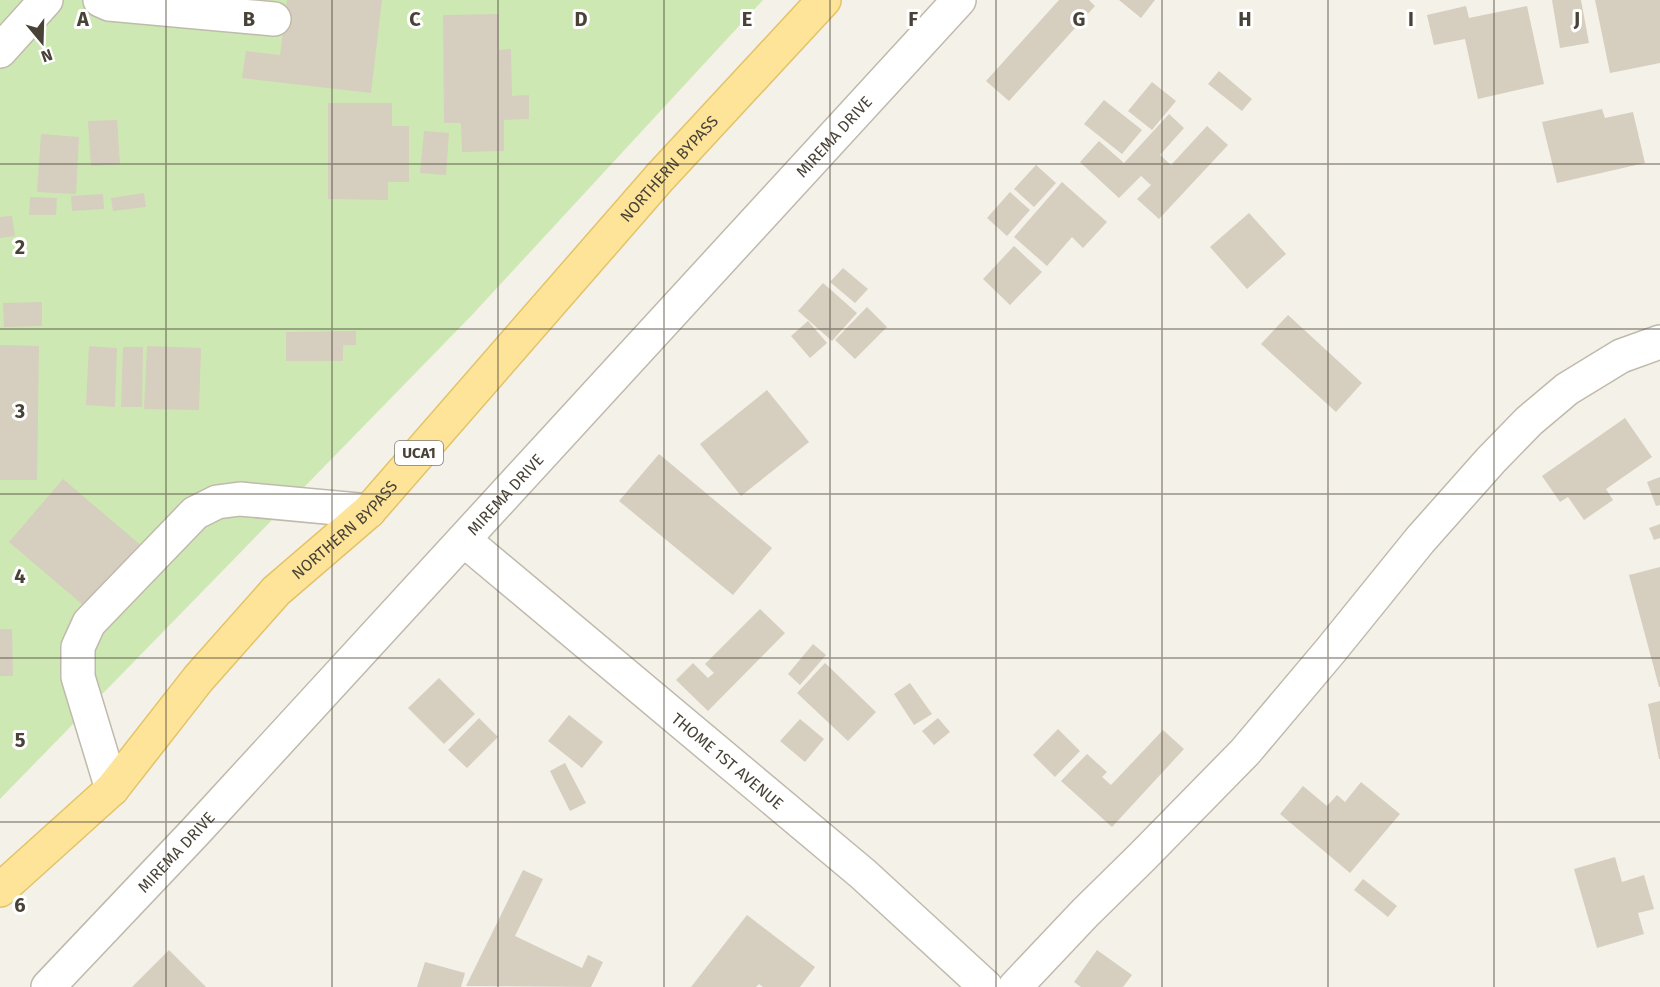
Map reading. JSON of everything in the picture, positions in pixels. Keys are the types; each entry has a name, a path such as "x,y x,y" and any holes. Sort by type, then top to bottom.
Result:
{"main road":[{"name":"NORTHERN BYPASS","path":"0,890 112,789 198,680 276,591 369,511 660,177 824,0"}],"street":[{"path":"0,51 46,0"},
{"path":"100,0 109,4 274,19"},
{"name":"MIREMA DRIVE","path":"48,987 195,832 959,0"},
{"path":"1015,987 1084,913 1245,752 1420,540 1529,421 1567,389 1621,356 1660,342"},
{"path":"112,789 78,677 78,647 89,623 195,513 216,502 240,499 369,511"},
{"name":"THOME 1ST AVENUE","path":"464,540 863,874 986,987"}],"green space":[{"path":"0,0 763,0 472,315 0,799"}],"building":[{"path":"287,0 382,0 371,93 242,78 246,51 280,55"},
{"path":"1059,0 1089,0 1095,6 1009,101 986,81"},
{"path":"1119,0 1155,0 1141,18"},
{"path":"1552,0 1581,0 1589,43 1560,48"},
{"path":"1595,0 1660,0 1660,63 1610,73"},
{"path":"1466,6 1469,18 1527,6 1544,84 1478,99 1465,39 1434,45 1427,15"},
{"path":"499,14 499,50 511,49 512,96 529,95 529,119 504,120 504,151 462,152 461,123 444,123 443,15"},
{"path":"1219,71 1252,99 1242,111 1208,84"},
{"path":"1152,82 1176,101 1152,130 1128,111"},
{"path":"1104,100 1142,130 1122,154 1084,124"},
{"path":"328,103 392,103 392,126 409,126 409,182 388,182 388,200 328,199"},
{"path":"1602,109 1605,118 1633,112 1645,163 1557,183 1542,122"},
{"path":"1169,114 1184,128 1160,155 1171,165 1207,126 1228,145 1159,219 1137,199 1151,185 1141,176 1119,198 1080,162 1099,141 1124,163"},
{"path":"117,120 120,164 91,166 88,121"},
{"path":"424,131 449,133 446,175 420,173"},
{"path":"41,134 79,137 76,194 37,192"},
{"path":"1036,165 1056,183 1034,207 1014,189"},
{"path":"1062,182 1107,222 1083,248 1072,237 1047,266 1014,237"},
{"path":"1010,192 1030,210 1007,236 987,218"},
{"path":"144,193 146,207 113,211 111,198"},
{"path":"103,194 104,209 72,211 71,196"},
{"path":"30,197 57,198 56,215 29,215"},
{"path":"1249,213 1286,254 1247,289 1210,247"},
{"path":"12,216 15,236 0,238 0,217"},
{"path":"1014,246 1042,272 1010,305 983,279"},
{"path":"843,268 868,289 855,303 830,282"},
{"path":"823,283 857,313 832,341 798,311"},
{"path":"42,302 42,326 4,327 3,303"},
{"path":"867,307 887,327 855,359 835,340"},
{"path":"1288,315 1362,383 1336,412 1261,344"},
{"path":"808,321 827,343 810,358 791,336"},
{"path":"356,331 356,345 343,345 343,361 286,361 286,332"},
{"path":"0,345 39,346 37,480 0,480"},
{"path":"89,346 117,348 115,407 86,405"},
{"path":"147,346 201,348 199,410 144,409"},
{"path":"123,347 143,347 142,407 121,407"},
{"path":"767,390 809,442 741,496 700,444"},
{"path":"1625,418 1652,457 1606,489 1613,500 1584,520 1568,497 1560,502 1542,476"},
{"path":"659,454 772,548 733,595 619,501"},
{"path":"1660,477 1660,505 1656,506 1647,482"},
{"path":"63,479 144,548 90,611 9,542"},
{"path":"1660,524 1660,538 1654,540 1649,528"},
{"path":"1660,567 1660,687 1659,687 1629,575"},
{"path":"760,609 785,633 708,711 676,680 693,663 708,678 714,673 705,664"},
{"path":"0,629 12,629 13,676 0,676"},
{"path":"813,644 826,655 800,685 788,674"},
{"path":"825,663 876,712 848,741 797,693"},
{"path":"439,678 475,714 444,744 408,708"},
{"path":"910,683 932,714 914,725 894,694"},
{"path":"1660,701 1660,759 1659,759 1648,704"},
{"path":"569,715 603,742 582,768 548,741"},
{"path":"479,718 498,737 467,768 448,750"},
{"path":"938,718 950,732 934,745 922,731"},
{"path":"800,719 824,739 805,762 780,741"},
{"path":"1058,729 1080,751 1055,777 1033,755"},
{"path":"1163,730 1184,749 1112,827 1061,781 1087,754 1107,772 1102,777 1111,785"},
{"path":"565,763 586,803 570,811 550,771"},
{"path":"1361,782 1400,814 1350,873 1280,814 1303,786 1327,806 1337,795 1345,802"},
{"path":"1615,857 1622,882 1644,875 1654,909 1638,913 1644,934 1597,948 1574,869"},
{"path":"523,870 543,879 515,936 582,968 588,955 603,962 591,987 466,986"},
{"path":"1363,879 1397,906 1388,917 1354,890"},
{"path":"747,915 815,967 800,987 763,987 759,984 756,987 691,987"},
{"path":"169,950 206,987 132,987"},
{"path":"1097,950 1132,975 1123,987 1081,987 1074,982"},
{"path":"425,962 465,973 461,987 417,987"}]}
